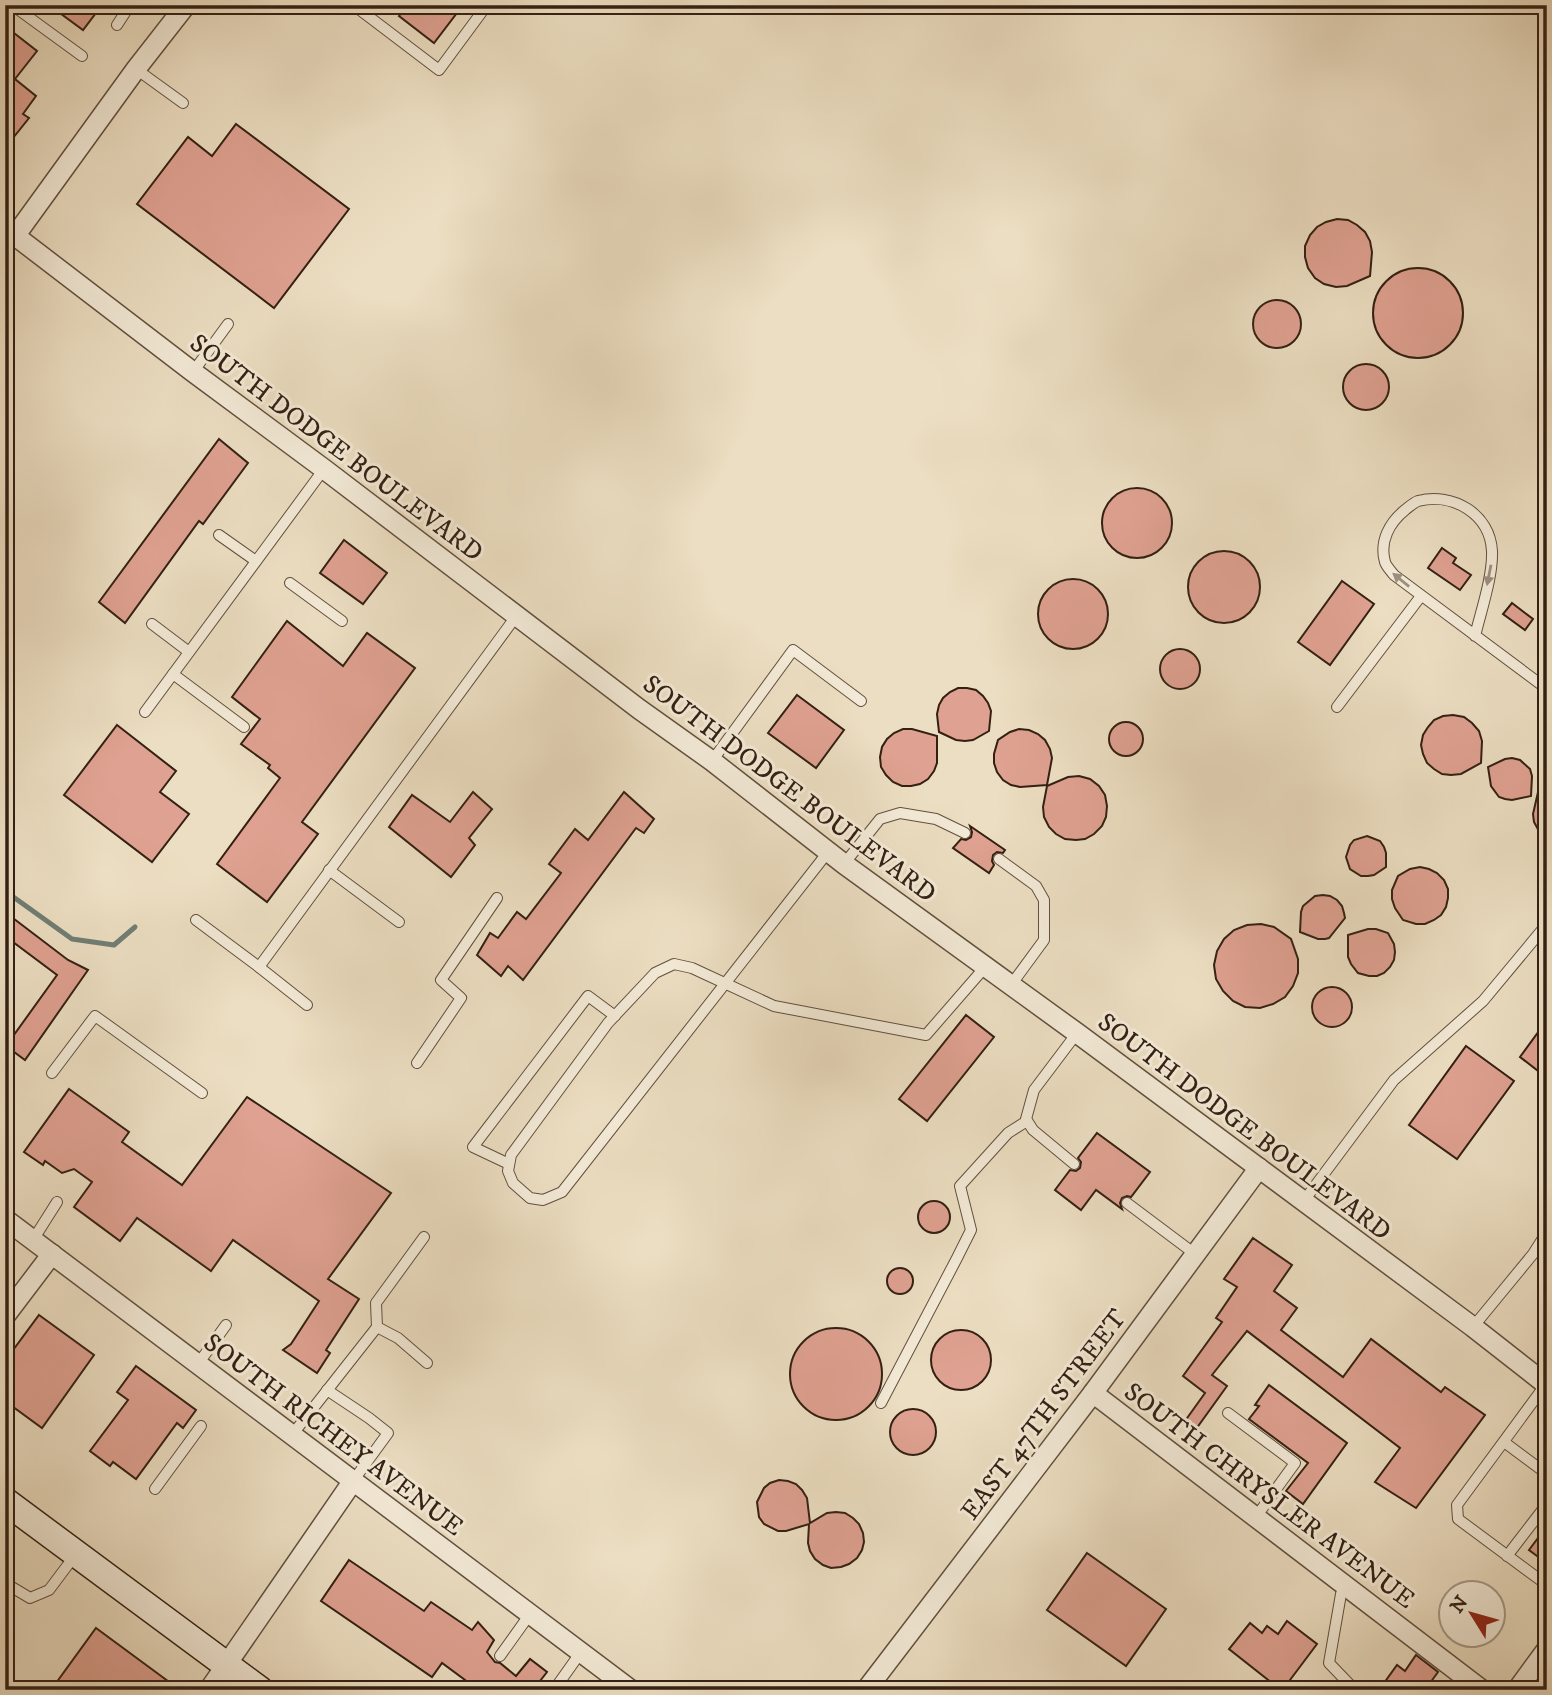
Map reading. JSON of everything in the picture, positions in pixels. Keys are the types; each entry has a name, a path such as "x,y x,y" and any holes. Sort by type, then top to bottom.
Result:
{"main road":[{"path":"5,1501 260,1690"}],"street":[{"path":"10,232 186,5"},
{"name":"SOUTH DODGE BOULEVARD","path":"10,232 639,709 712,761 828,852 1259,1168 1473,1327 1546,1385"},
{"name":"EAST 47TH STREET","path":"866,1690 1093,1393 1259,1168"},
{"name":"SOUTH RICHEY AVENUE","path":"5,1219 631,1690"},
{"path":"5,1316 52,1254"},
{"name":"SOUTH CHRYSLER AVENUE","path":"1093,1393 1482,1690"},
{"path":"209,1690 353,1480"},
{"path":"1517,1690 1547,1649"}],"lane":[{"path":"12,5 82,56"},
{"path":"117,24 130,5"},
{"path":"353,5 367,9 439,70 487,5"},
{"path":"136,69 183,103"},
{"path":"193,372 228,324"},
{"path":"145,712 324,469"},
{"path":"1475,636 1491,568 1492,550 1486,529 1474,513 1458,503 1440,499 1416,502 1394,519 1384,539 1385,562 1389,569 1421,596 1475,636 1547,689"},
{"path":"219,535 256,561"},
{"path":"289,583 342,621"},
{"path":"1337,707 1421,596"},
{"path":"259,967 517,615"},
{"path":"152,624 189,652"},
{"path":"712,761 793,650 860,701"},
{"path":"173,674 243,727"},
{"path":"844,864 880,820 900,813 936,819 965,833"},
{"path":"828,852 725,984 562,1192 543,1200 530,1198 513,1183 508,1171 511,1156 608,1023 655,973 674,964 691,968 725,984 774,1006 926,1035 986,966"},
{"path":"999,859 1036,886 1044,900 1044,940 1011,985"},
{"path":"329,870 399,922"},
{"path":"417,1063 461,998 441,980 497,898"},
{"path":"196,920 307,1005"},
{"path":"1303,1202 1394,1080 1483,1002 1547,924"},
{"path":"509,1164 473,1147 588,996 615,1016"},
{"path":"52,1073 95,1016 202,1093"},
{"path":"1074,1164 1033,1130 1026,1119 1034,1090 1077,1033"},
{"path":"881,1403 971,1230 960,1186 1008,1133 1027,1121"},
{"path":"33,1240 57,1202"},
{"path":"1127,1203 1195,1254"},
{"path":"1473,1327 1533,1254 1547,1232"},
{"path":"292,1435 377,1327 376,1303 424,1237"},
{"path":"198,1364 226,1325"},
{"path":"377,1327 398,1338 427,1363"},
{"path":"1546,1385 1457,1506 1458,1519 1547,1585"},
{"path":"327,1390 388,1433 353,1480"},
{"path":"1228,1413 1295,1464 1256,1517"},
{"path":"155,1489 201,1426"},
{"path":"1504,1442 1547,1474"},
{"path":"1507,1556 1547,1504"},
{"path":"5,1583 30,1598 49,1590 77,1554"},
{"path":"1347,1586 1341,1594 1329,1663 1354,1689"},
{"path":"500,1656 530,1614"},
{"path":"554,1690 582,1652"}],"building":[{"path":"49,5 102,5 83,30"},
{"path":"407,5 463,5 434,43 399,16"},
{"path":"5,26 37,51 15,79 36,96 23,114 29,118 5,148"},
{"path":"236,124 349,209 274,308 137,204 188,137 212,156"},
{"path":"1337,219 1348,220 1365,232 1372,252 1370,276 1347,286 1336,287 1315,278 1308,268 1305,246 1317,227"},
{"path":"1418,268 1435,272 1450,281 1459,296 1463,313 1459,330 1450,345 1435,354 1418,358 1401,354 1386,345 1377,330 1373,313 1377,296 1386,281 1401,272"},
{"path":"1277,300 1286,301 1294,307 1300,315 1300,333 1294,341 1286,347 1277,348 1268,347 1260,341 1254,333 1253,324 1254,315 1260,307 1268,301"},
{"path":"1366,364 1382,371 1389,387 1382,403 1366,410 1350,403 1343,387 1350,371"},
{"path":"219,439 248,463 203,524 199,521 125,623 99,602"},
{"path":"1130,488 1144,488 1157,494 1166,503 1172,523 1170,536 1162,548 1144,558 1130,558 1117,552 1108,543 1102,530 1102,516 1108,503 1117,494"},
{"path":"344,540 387,573 363,604 320,573"},
{"path":"1442,548 1456,558 1453,563 1471,575 1460,590 1428,568"},
{"path":"1231,551 1250,561 1258,573 1258,601 1250,613 1238,621 1217,623 1198,613 1190,601 1188,580 1198,561 1210,553"},
{"path":"1073,579 1098,589 1108,614 1098,639 1073,649 1048,639 1038,614 1048,589"},
{"path":"1342,581 1374,604 1330,665 1298,642"},
{"path":"1512,603 1533,619 1525,630 1503,614"},
{"path":"287,621 343,666 367,633 415,668 302,822 318,834 267,902 217,864 280,778 268,768 270,765 241,744 260,719 232,697"},
{"path":"1180,649 1188,650 1194,655 1199,661 1199,677 1194,683 1188,688 1180,689 1172,688 1166,683 1161,677 1160,669 1161,661 1166,655 1172,650"},
{"path":"958,688 976,690 988,703 991,711 989,731 973,740 956,740 939,732 939,705 943,698"},
{"path":"797,695 844,730 816,768 768,733"},
{"path":"1453,715 1464,717 1472,723 1479,731 1482,741 1481,763 1461,774 1451,775 1442,774 1427,763 1421,745 1423,735 1434,720"},
{"path":"1126,722 1138,727 1143,739 1138,751 1126,756 1114,751 1109,739 1114,727"},
{"path":"117,725 176,771 160,792 189,814 152,862 64,795"},
{"path":"903,729 937,736 937,763 928,779 920,784 902,786 893,782 881,767 882,747 894,733"},
{"path":"1019,729 1038,734 1050,749 1052,758 1047,785 1011,785 997,772 994,754 998,740"},
{"path":"1512,758 1520,760 1530,769 1531,796 1505,799 1499,797 1491,786 1488,767"},
{"path":"1068,777 1090,779 1105,795 1106,817 1102,826 1085,839 1065,839 1049,827 1044,817 1047,786"},
{"path":"1541,779 1547,779 1547,846 1534,822 1533,814"},
{"path":"473,792 492,809 469,838 475,845 451,877 389,827 412,795 450,822"},
{"path":"624,792 654,819 644,833 636,828 523,980 508,966 501,976 477,955 490,933 498,938 517,912 526,919 561,873 549,864 575,829 588,840"},
{"path":"970,826 1005,850 993,855 994,865 989,873 953,848 961,839 971,837"},
{"path":"1367,836 1380,841 1384,847 1386,867 1374,875 1361,876 1350,869 1346,857 1354,840"},
{"path":"1420,867 1437,873 1448,889 1446,907 1441,915 1425,924 1403,920 1392,899 1392,890 1398,876"},
{"path":"1323,895 1337,900 1342,906 1345,918 1329,938 1318,939 1300,932 1301,912 1303,906 1315,896"},
{"path":"5,912 68,960 88,970 25,1060 6,1046 57,975 5,936"},
{"path":"1261,924 1274,927 1291,939 1298,959 1298,973 1285,997 1260,1008 1245,1007 1233,1001 1223,991 1216,979 1214,965 1217,951 1224,939 1234,930"},
{"path":"1368,929 1388,933 1394,944 1394,960 1384,973 1377,976 1358,973 1348,957 1348,935"},
{"path":"1332,987 1346,993 1352,1007 1346,1021 1332,1027 1318,1021 1312,1007 1318,993"},
{"path":"966,1015 994,1037 927,1121 899,1099"},
{"path":"1547,1020 1547,1067 1542,1074 1520,1057"},
{"path":"1466,1046 1514,1081 1457,1159 1409,1125"},
{"path":"69,1089 129,1132 122,1142 182,1185 247,1097 391,1193 328,1279 359,1299 326,1350 330,1353 317,1373 283,1350 291,1344 319,1301 233,1240 211,1271 137,1218 120,1241 74,1207 92,1182 74,1169 62,1173 45,1161 43,1165 24,1152"},
{"path":"1097,1133 1150,1172 1131,1197 1122,1198 1122,1209 1096,1190 1081,1210 1055,1190 1070,1170 1076,1171 1080,1168 1081,1162 1078,1158"},
{"path":"934,1201 945,1206 950,1217 945,1228 934,1233 923,1228 918,1217 923,1206"},
{"path":"1253,1238 1292,1265 1274,1291 1297,1308 1281,1330 1343,1377 1371,1339 1441,1392 1445,1387 1485,1415 1416,1508 1375,1482 1400,1448 1247,1331 1212,1375 1227,1386 1196,1429 1185,1421 1205,1393 1183,1376 1222,1322 1216,1318 1237,1287 1224,1279"},
{"path":"900,1268 909,1272 913,1281 909,1290 900,1294 891,1290 887,1281 891,1272"},
{"path":"39,1315 94,1355 42,1428 5,1401 5,1361"},
{"path":"836,1328 854,1331 869,1341 879,1356 882,1374 879,1392 869,1407 854,1417 836,1420 818,1417 803,1407 793,1392 790,1374 793,1356 803,1341 818,1331"},
{"path":"961,1330 978,1335 986,1343 991,1360 986,1377 978,1385 961,1390 944,1385 936,1377 931,1360 936,1343 944,1335"},
{"path":"136,1366 196,1410 183,1428 177,1423 136,1479 113,1462 110,1466 90,1451 128,1400 117,1392"},
{"path":"1269,1385 1347,1443 1303,1504 1286,1491 1308,1463 1249,1419"},
{"path":"913,1409 929,1416 936,1432 929,1448 913,1455 897,1448 890,1432 897,1416"},
{"path":"779,1480 796,1484 802,1490 807,1498 810,1523 827,1513 836,1512 845,1513 859,1524 864,1542 857,1558 849,1564 831,1568 815,1559 810,1551 809,1524 778,1531 764,1524 759,1517 757,1502 764,1488"},
{"path":"1547,1526 1547,1552 1541,1559 1529,1550"},
{"path":"1087,1553 1166,1609 1126,1666 1047,1610"},
{"path":"349,1560 424,1611 431,1602 472,1630 478,1622 494,1640 487,1652 495,1662 516,1676 530,1659 547,1672 533,1690 458,1690 465,1680 442,1663 432,1677 321,1601"},
{"path":"1287,1621 1317,1644 1290,1680 1302,1690 1281,1690 1229,1649 1250,1623 1262,1633 1267,1626 1278,1634"},
{"path":"96,1628 180,1690 51,1690"},
{"path":"1416,1655 1438,1672 1425,1690 1379,1690 1397,1665 1405,1671"}],"waterway":[{"path":"5,891 72,939 114,945 135,927"}]}
